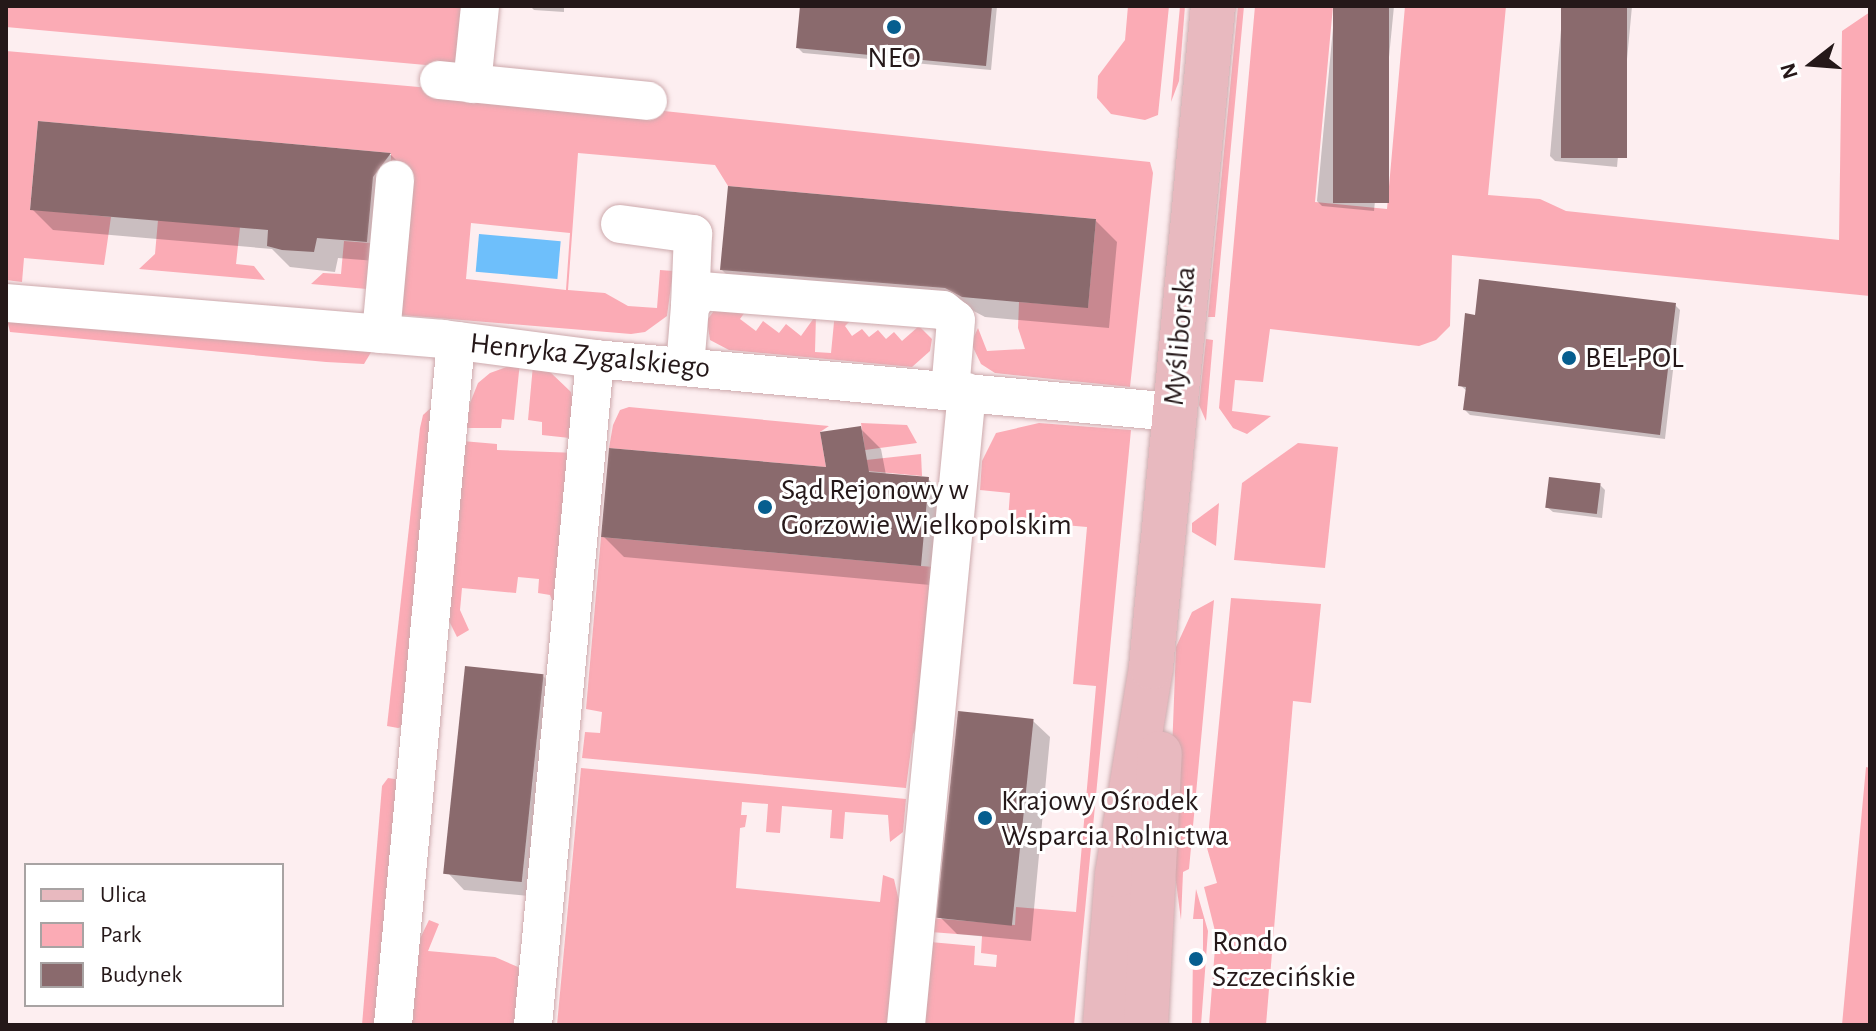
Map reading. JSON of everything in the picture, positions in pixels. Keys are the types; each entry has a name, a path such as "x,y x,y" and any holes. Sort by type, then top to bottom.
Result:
{"main road":[{"name":"Myśliborska","path":"1105,1025 1117,875 1151,667 1213,6"},
{"name":"Myśliborska","path":"1146,1025 1160,735 1151,667"}],"street":[{"path":"480,6 456,82 648,101"},
{"path":"381,334 395,180"},
{"path":"620,224 693,234 685,367"},
{"path":"690,306 696,294 709,290 949,312 956,320 958,392 939,685 906,1025"},
{"name":"Henryka Zygalskiego","path":"6,303 456,341 595,359 1173,412"},
{"path":"393,1025 456,341"},
{"path":"533,1025 595,359"}],"green space":[{"path":"6,6 468,6 459,68 6,27"},
{"path":"1128,6 1169,6 1158,115 1145,120 1111,114 1097,98 1098,76 1125,40"},
{"path":"1180,6 1185,6 1179,81 1171,102"},
{"path":"1238,6 1244,6 1215,317 1208,317"},
{"path":"1255,6 1333,6 1315,202 1387,209 1405,6 1506,6 1488,195 1540,199 1566,211 1839,240 1842,31 1870,12 1870,296 1452,255 1450,326 1436,340 1419,346 1270,329 1263,382 1235,380 1232,411 1271,416 1247,434 1233,428 1219,408"},
{"path":"6,51 511,95 1150,162 1153,173 1130,387 995,373 981,364 971,343 978,328 987,351 1025,349 1018,328 1019,302 1088,307 1096,219 728,186 715,165 578,153 568,290 605,293 628,306 657,308 660,270 673,271 667,316 645,332 631,334 389,314 391,153 38,121 30,209 111,217 104,265 24,258 22,282 6,280","holes":["471,223 570,233 566,290 466,279"]},
{"path":"158,220 240,227 236,264 254,266 265,280 139,269 155,254"},
{"path":"344,241 382,244 378,290 311,284 323,273 341,274"},
{"path":"750,305 740,319 756,331 763,321 779,333 786,324 801,336 816,315 815,352 831,353 835,312 857,314 845,326 852,336 862,329 869,337 878,330 886,339 894,332 902,341 919,326 932,339 930,351 912,367 729,350 710,340 707,320 716,308"},
{"path":"6,315 373,349 364,364 326,362 10,332"},
{"path":"1206,339 1213,340 1206,421 1199,405"},
{"path":"520,362 514,420 502,419 501,428 460,428 478,383 490,373"},
{"path":"533,365 549,371 571,392 579,439 542,435 542,422 528,420"},
{"path":"434,405 402,727 398,728 387,726 420,428 423,415"},
{"path":"629,407 829,426 820,432 826,467 609,448 613,425 620,410"},
{"path":"861,423 907,425 917,443 865,450"},
{"path":"1039,423 1131,430 1074,1025 923,1025 930,942 975,946 974,965 996,967 997,955 981,953 982,936 931,932 931,918 1015,925 1016,907 1076,912 1096,686 1073,684 1087,527 1008,520 1010,493 980,490 982,461 996,433"},
{"path":"462,441 497,444 497,450 578,453 554,605 550,595 538,593 539,579 518,577 516,593 462,588 460,610 469,630 457,637 444,611"},
{"path":"1298,443 1338,447 1325,568 1234,560 1242,483"},
{"path":"921,454 922,476 868,471 866,460"},
{"path":"1219,503 1216,546 1192,532 1192,523"},
{"path":"601,537 933,567 919,723 913,734 906,788 582,758 585,732 600,733 602,712 586,709"},
{"path":"1231,598 1321,604 1311,703 1293,701 1266,1025 1209,1025 1216,935 1204,887 1217,883 1207,848"},
{"path":"1214,600 1189,869 1183,872 1181,920 1169,829 1176,647 1192,612"},
{"path":"1866,767 1870,768 1870,1025 1842,1025"},
{"path":"581,768 906,799 903,832 890,842 888,815 845,812 843,839 830,838 832,810 782,806 780,833 766,832 768,804 742,802 741,815 747,815 745,827 740,828 736,888 880,902 883,875 894,879 902,915 893,1025 557,1025"},
{"path":"388,778 401,780 379,1025 362,1025 382,786"},
{"path":"1196,889 1208,931 1201,1025 1192,1025 1193,953 1203,953 1203,919 1193,919"},
{"path":"429,920 439,924 428,951 495,957 518,967 531,983 527,1025 409,1025 414,951"}],"water":[{"path":"479,234 561,241 557,279 476,272"}],"building":[{"name":"NEO","path":"800,6 992,6 986,66 796,48"},
{"path":"1333,6 1389,6 1389,203 1333,203"},
{"path":"1561,6 1627,6 1627,158 1561,158"},
{"path":"38,121 391,153 373,177 367,242 317,238 314,252 282,250 267,246 268,230 30,210"},
{"path":"728,186 1096,219 1088,308 962,297 945,288 720,270"},
{"name":"BEL-POL","path":"1479,279 1676,303 1660,435 1463,410 1466,387 1458,386 1465,313 1475,315"},
{"name":"Sąd Rejonowy w Gorzowie Wielkopolskim","path":"861,426 869,472 929,477 921,566 601,537 609,448 826,467 820,432"},
{"path":"1549,477 1601,483 1597,514 1545,508"},
{"path":"465,666 544,674 522,882 443,874"},
{"path":"958,711 1034,719 1012,926 936,918"}],"place":[{"name":"NEO","path":"894,27"},
{"name":"BEL-POL","path":"1569,358"},
{"name":"Sąd Rejonowy w Gorzowie Wielkopolskim","path":"765,507"},
{"name":"Krajowy Ośrodek Wsparcia Rolnictwa","path":"985,818"},
{"name":"Rondo Szczecińskie","path":"1196,959"}]}
